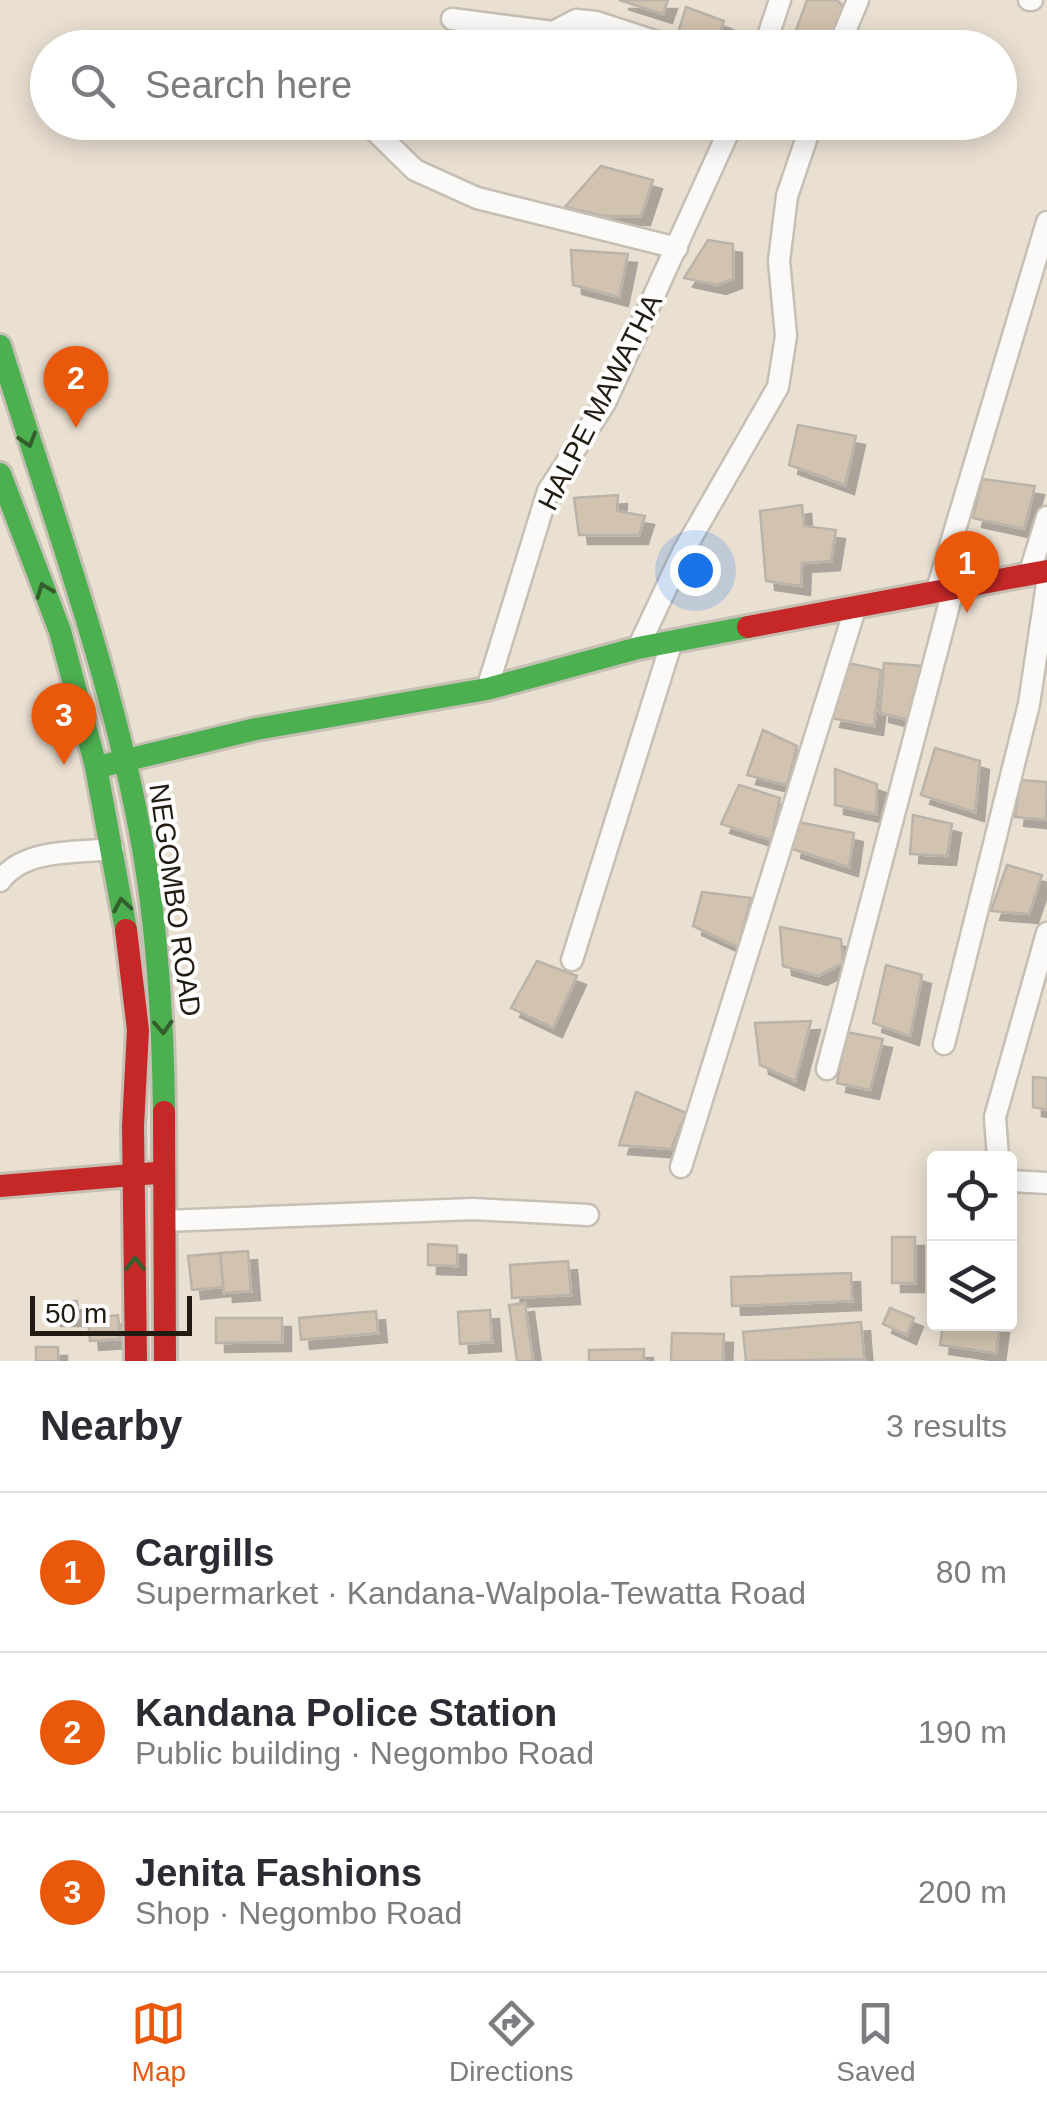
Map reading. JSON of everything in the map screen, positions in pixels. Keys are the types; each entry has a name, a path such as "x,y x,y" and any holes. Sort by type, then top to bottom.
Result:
{"main road":[{"name":"NEGOMBO ROAD","path":"0,346 123,762 143,846 164,1027 165,1361"},
{"name":"NEGOMBO ROAD","path":"2,490 60,631 113,849 138,1030 134,1174 136,1361"},
{"path":"96,767 256,729 487,688 638,648 1041,576"},
{"path":"0,1186 162,1173"}],"street":[{"path":"770,30 780,0"},
{"path":"846,30 858,0"},
{"path":"452,19 537,30"},
{"path":"556,30 576,20 621,30"},
{"path":"384,140 415,170 477,198 678,248"},
{"name":"HALPE MAWATHA","path":"487,688 548,491 605,403 725,140"},
{"path":"638,648 683,552 778,387 786,336 779,261 787,196 806,140"},
{"path":"826,1068 944,591 1047,222"},
{"path":"944,1044 1029,704 1047,517"},
{"path":"681,1167 855,609"},
{"path":"572,960 672,642"},
{"path":"0,881 10,868 38,856 113,849"},
{"path":"997,1151 995,1117 1047,933"},
{"path":"1017,1181 1047,1183"},
{"path":"164,1221 472,1209 588,1215"}],"building":[{"path":"619,0 668,0 663,14"},
{"path":"807,0 837,0 845,8 834,30 796,30"},
{"path":"686,7 724,21 721,30 679,30"},
{"path":"601,166 653,180 641,216 604,216 565,207"},
{"path":"708,240 733,244 733,279 717,285 684,278"},
{"path":"571,250 628,254 619,297 573,285"},
{"path":"798,425 856,436 845,485 789,465"},
{"path":"982,479 1035,486 1024,529 973,518"},
{"path":"618,495 617,511 645,516 639,535 579,535 574,498"},
{"path":"802,505 804,526 836,530 831,561 802,563 801,586 766,581 760,511"},
{"path":"848,663 881,670 874,726 831,718"},
{"path":"884,663 922,666 912,721 880,713"},
{"path":"763,730 797,746 787,785 747,775"},
{"path":"935,748 980,761 975,812 921,795"},
{"path":"835,769 877,784 876,814 835,805"},
{"path":"1020,780 1047,782 1046,820 1015,817"},
{"path":"739,785 780,798 771,840 721,824"},
{"path":"913,815 952,824 947,856 910,854"},
{"path":"798,822 854,833 849,867 792,849"},
{"path":"1007,865 1042,875 1029,914 991,911"},
{"path":"702,892 751,898 738,947 693,926"},
{"path":"780,927 841,939 843,963 818,976 783,966"},
{"path":"537,961 577,976 553,1028 511,1008"},
{"path":"886,965 922,975 910,1036 873,1023"},
{"path":"811,1021 795,1081 760,1065 755,1023"},
{"path":"846,1032 883,1039 870,1090 837,1083"},
{"path":"1033,1077 1047,1078 1047,1110 1033,1107"},
{"path":"636,1092 686,1113 671,1149 619,1145"},
{"path":"892,1237 915,1237 915,1283 892,1283"},
{"path":"428,1244 457,1246 457,1266 428,1265"},
{"path":"248,1251 251,1291 224,1293 220,1253"},
{"path":"220,1253 223,1287 192,1290 188,1256"},
{"path":"568,1261 571,1295 512,1298 510,1265"},
{"path":"851,1273 852,1301 732,1306 731,1277"},
{"path":"77,1301 78,1317 52,1317 52,1302"},
{"path":"525,1303 533,1361 517,1361 509,1305"},
{"path":"890,1308 914,1318 907,1335 883,1324"},
{"path":"490,1310 492,1342 460,1344 458,1312"},
{"path":"376,1311 378,1333 301,1340 299,1318"},
{"path":"118,1315 120,1339 90,1341 88,1318"},
{"path":"216,1318 282,1318 282,1342 216,1343"},
{"path":"861,1322 864,1359 746,1361 743,1332"},
{"path":"942,1331 999,1331 996,1353 940,1345"},
{"path":"672,1333 724,1334 723,1361 671,1361"},
{"path":"36,1347 58,1347 58,1361 36,1361"},
{"path":"644,1349 644,1361 589,1361 589,1350"}],"traffic: fast":[{"path":"0,346 98,658 130,784 156,947 164,1112"},
{"path":"0,474 60,631 96,767 126,930"},
{"path":"102,766 256,729 487,689 638,648 748,627"}],"traffic: jam":[{"path":"748,627 1047,571"},
{"path":"126,930 138,1030 133,1126 136,1361"},
{"path":"164,1112 165,1361"},
{"path":"0,1186 156,1173"}],"place":[{"name":"Kandana Police Station","path":"76,428"},
{"name":"Cargills","path":"967,613"},
{"name":"Jenita Fashions","path":"64,765"}]}
